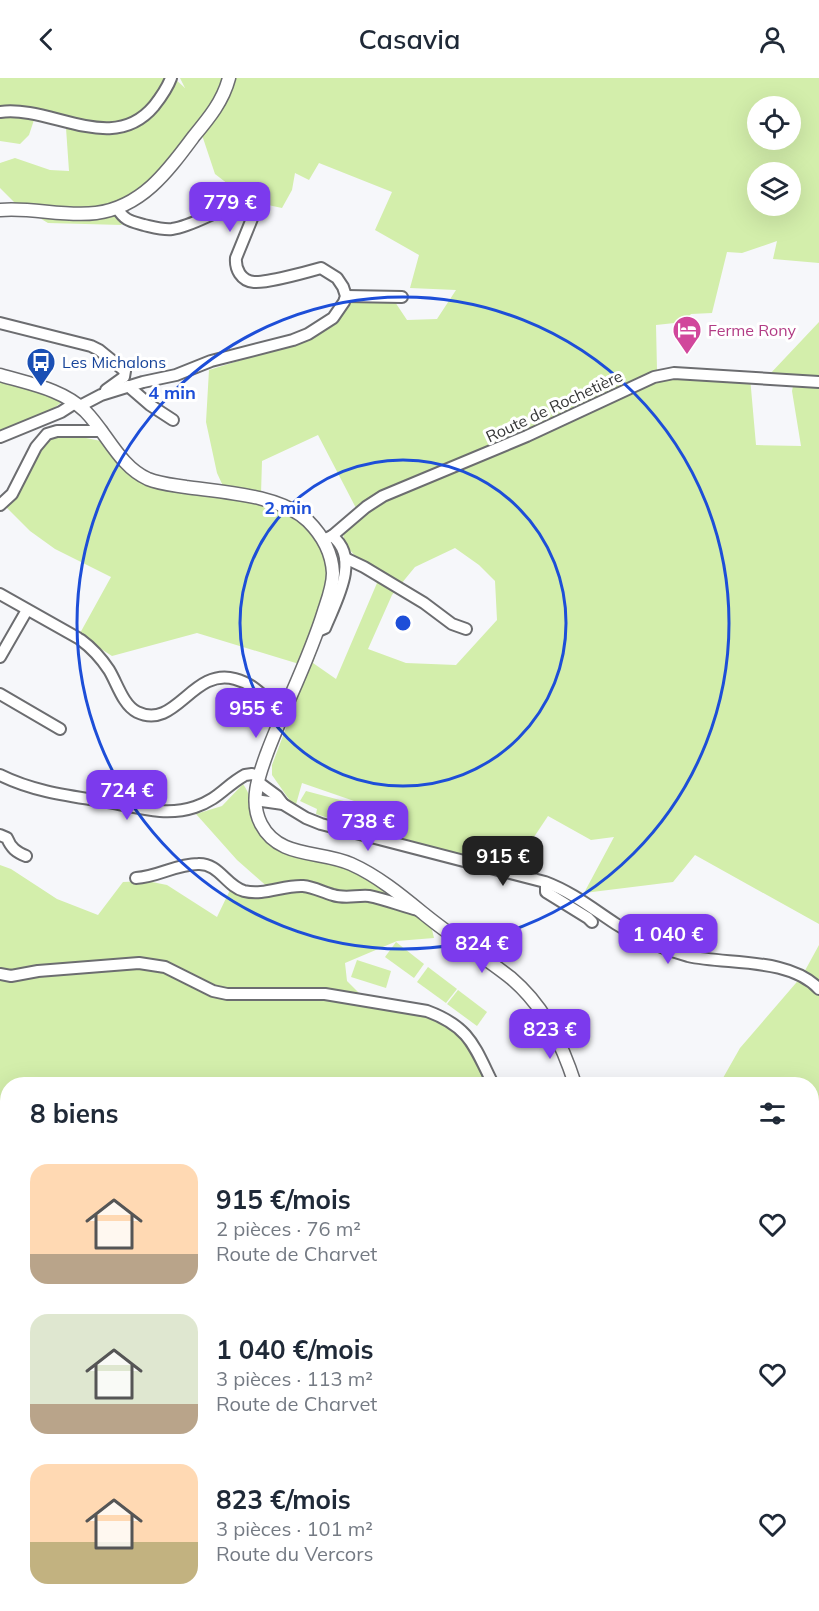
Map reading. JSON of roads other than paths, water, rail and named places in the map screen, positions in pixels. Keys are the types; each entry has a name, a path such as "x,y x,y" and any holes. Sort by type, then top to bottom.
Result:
{"main road":[{"path":"0,210 93,213 117,208 140,196 165,174 217,107 229,78"},
{"path":"0,375 51,390 77,405 102,431 129,466 147,478 163,483 244,496 280,506 305,518 327,538 333,577 318,630 259,779 255,800 262,826 277,843 292,851 342,860 355,866 421,911 522,987 551,1026 572,1077"}],"street":[{"path":"0,112 27,113 103,129 121,127 142,118 162,96 171,78"},
{"path":"0,437 128,386 176,375 211,361 293,340 308,334 333,318 344,302 346,296 337,278 321,268 261,282 242,277 235,265 236,258 258,204 249,202 214,213 194,223 169,229 131,222 121,216 117,208"},
{"path":"346,296 402,297"},
{"path":"0,323 99,350 120,365 125,372 124,377 101,395"},
{"name":"Route de Rochetière","path":"327,538 383,496 527,436 654,377 674,373 819,382"},
{"path":"128,386 150,405 173,420"},
{"path":"0,505 12,494 36,447 47,434 57,430 102,431"},
{"path":"318,630 325,628 344,578 345,558 342,545 327,538"},
{"path":"345,558 424,603 452,624 466,629"},
{"path":"0,594 91,647 108,669 124,698 140,713 153,715 163,713 207,681 223,676 248,683 284,712"},
{"path":"0,657 27,610"},
{"path":"0,694 60,729"},
{"path":"0,775 22,786 44,792 165,812 192,808 209,802 245,775 252,774 283,804 321,824 546,883 562,889 617,925 665,949 690,956 786,969 802,976 819,989"},
{"path":"255,800 283,804"},
{"path":"0,835 8,838 10,846 16,852 26,856"},
{"path":"136,878 152,878 173,869 199,863 216,870 234,886 245,891 261,892 301,886 318,888 333,895 369,896 421,911"},
{"path":"546,883 546,892 592,922"},
{"path":"0,974 11,976 38,971 139,963 165,967 213,991 227,994 325,994 427,1011 442,1017 463,1031 471,1041 489,1077"}],"place":[{"name":"Ferme Rony","path":"687,356"},
{"name":"Les Michalons","path":"41,388"}]}
